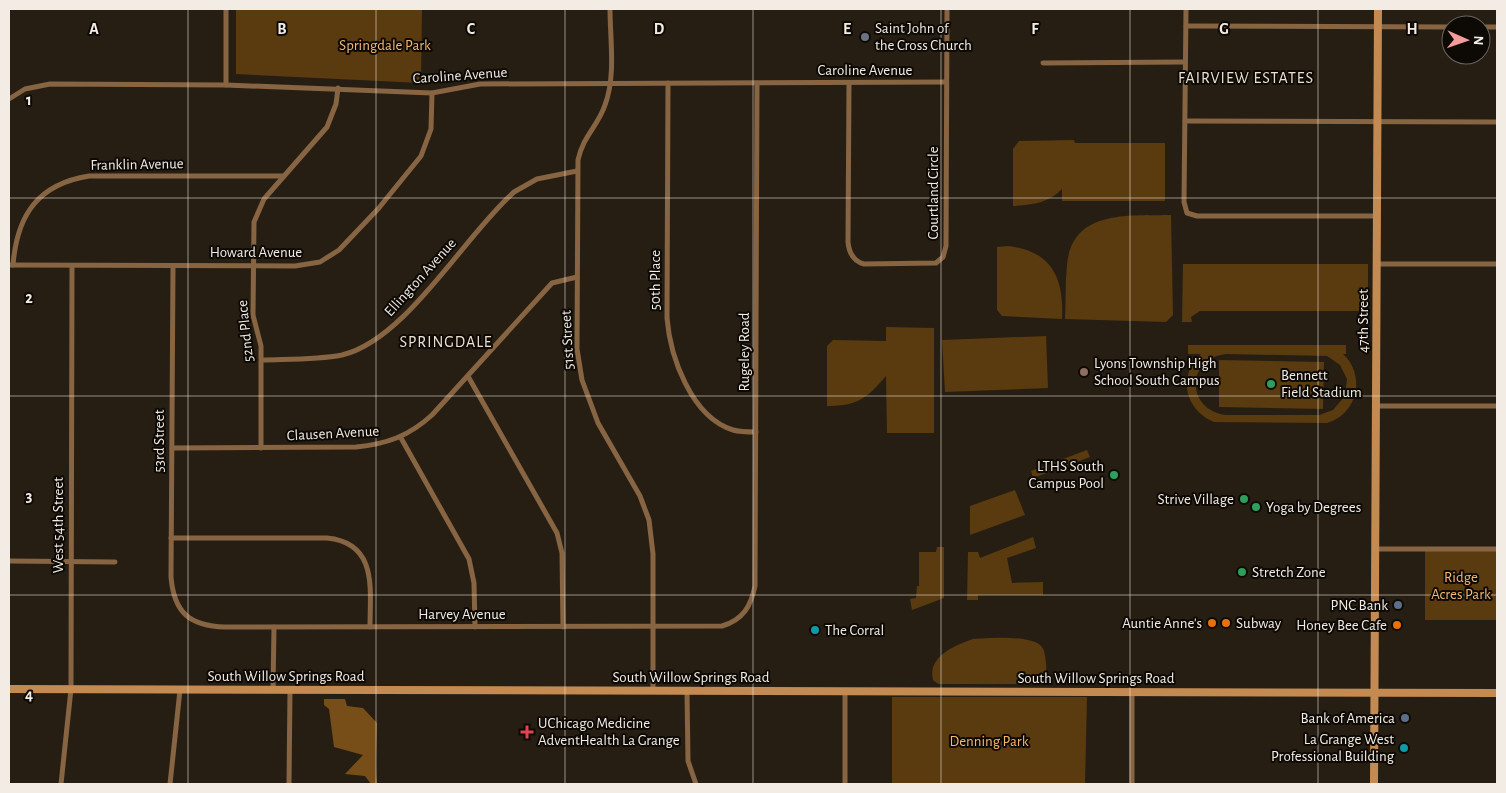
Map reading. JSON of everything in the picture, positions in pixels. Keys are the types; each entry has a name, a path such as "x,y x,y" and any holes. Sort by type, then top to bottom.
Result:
{"street":[{"path":"226,9 226,85"},
{"name":"51st Street","path":"610,9 610,82 602,113 582,142 577,172 577,349 582,380 598,423 640,496 649,520 653,547 653,691"},
{"name":"Courtland Circle","path":"849,83 848,242 851,255 859,263 864,264 936,263 943,257 946,246 947,9"},
{"path":"1186,9 1184,202 1187,213 1197,216 1377,216"},
{"name":"47th Street","path":"1374,784 1378,9"},
{"path":"1186,26 1441,27"},
{"path":"1043,63 1185,62"},
{"name":"Caroline Avenue","path":"9,99 25,89 50,84 226,85 432,93 480,84 946,82"},
{"name":"50th Place","path":"668,83 667,318 671,350 690,393 714,418 732,430 756,432"},
{"name":"Rugeley Road","path":"741,617 750,604 755,586 757,84"},
{"name":"52nd Place","path":"261,448 262,360 261,346 253,315 253,235 258,212 264,199 327,127 336,104 338,88"},
{"name":"Howard Avenue","path":"11,265 307,265 329,257 339,250 378,209 421,156 431,129 432,93"},
{"path":"1186,121 1497,122"},
{"name":"Ellington Avenue","path":"262,360 322,358 342,354 369,343 401,319 514,192 537,180 577,172"},
{"name":"Franklin Avenue","path":"11,265 18,232 31,207 51,189 77,178 89,176 284,176"},
{"path":"1376,264 1497,264"},
{"name":"West 54th Street","path":"61,784 70,690 72,266"},
{"name":"53rd Street","path":"173,266 172,586 176,602 184,614"},
{"name":"Clausen Avenue","path":"172,448 356,447 380,445 401,438 416,429 432,415 469,378 552,283 577,277"},
{"path":"469,378 557,533 562,553 563,627"},
{"path":"1376,406 1497,406"},
{"path":"401,438 468,560 474,583 475,627"},
{"path":"172,538 327,538 347,542 360,553 368,568 370,627"},
{"path":"1375,548 1497,549"},
{"path":"9,562 115,562"},
{"name":"Harvey Avenue","path":"184,614 197,623 214,627 722,626 741,617"},
{"path":"273,690 274,627"},
{"name":"South Willow Springs Road","path":"9,689 1497,693"},
{"path":"170,784 180,690"},
{"path":"289,784 290,690"},
{"path":"688,691 688,761 696,784"},
{"path":"845,692 845,784"},
{"path":"1132,692 1132,784"}],"green space":[{"name":"Springdale Park","path":"236,9 422,9 421,83 236,74"},
{"path":"1074,140 1075,143 1165,143 1165,201 1062,201 1062,189 1046,200 1027,205 1013,206 1013,149 1019,141"},
{"path":"1171,215 1173,315 1166,322 1065,319 1067,265 1071,247 1079,234 1091,225 1105,219 1121,216"},
{"path":"1008,246 1035,254 1045,260 1052,269 1061,291 1062,319 1002,316 997,310 997,247"},
{"path":"1183,264 1368,264 1368,311 1200,311 1191,317 1192,322 1182,322"},
{"path":"886,327 934,328 934,433 887,433 886,376 873,390 861,399 838,406 827,406 827,346 833,340 886,341"},
{"path":"1046,336 1048,388 945,392 942,340"},
{"path":"1188,345 1346,345 1346,354 1343,354 1355,372 1355,393 1352,403 1346,411 1338,418 1327,423 1214,422 1204,417 1191,401 1187,382 1189,372 1193,363 1201,354 1188,354","holes":["1227,354 1327,356 1340,365 1347,379 1345,396 1333,410 1319,415 1226,415 1213,411 1203,404 1197,394 1198,373 1204,364 1214,357"]},
{"name":"Bennett Field Stadium","path":"1219,360 1324,362 1323,409 1219,407"},
{"path":"1087,450 1090,457 1033,478 1031,471"},
{"path":"1015,490 1025,515 970,535 970,506"},
{"path":"1033,537 1036,548 1007,558 1012,583 1043,582 1043,595 978,595 978,600 967,600 968,552 978,552 980,558"},
{"path":"937,547 944,547 944,598 912,610 910,599 916,598 917,586 919,586 919,552 936,552"},
{"name":"Ridge Acres Park","path":"1425,551 1497,551 1497,620 1425,620"},
{"path":"1017,638 1040,645 1046,663 1045,678 1039,684 938,684 933,680 934,664 939,658 951,648 973,639"},
{"name":"Denning Park","path":"892,697 1087,697 1085,784 892,784"}],"shaded area":[{"path":"324,699 345,699 347,706 363,708 377,723 377,784 371,784 365,776 345,774 363,755 334,747 329,709 324,705"}],"place":[{"name":"Saint John of the Cross Church","path":"865,37"},
{"name":"Lyons Township High School South Campus","path":"1084,372"},
{"name":"Bennett Field Stadium","path":"1271,384"},
{"name":"LTHS South Campus Pool","path":"1114,475"},
{"name":"Strive Village","path":"1244,499"},
{"name":"Yoga by Degrees","path":"1256,507"},
{"name":"Stretch Zone","path":"1242,572"},
{"name":"PNC Bank","path":"1398,605"},
{"name":"Auntie Anne's","path":"1212,623"},
{"name":"Subway","path":"1226,623"},
{"name":"Honey Bee Cafe","path":"1397,625"},
{"name":"The Corral","path":"815,630"},
{"name":"Bank of America","path":"1405,718"},
{"name":"UChicago Medicine AdventHealth La Grange","path":"527,732"},
{"name":"La Grange West Professional Building","path":"1404,748"}],"district":[{"name":"FAIRVIEW ESTATES","path":"1246,77"},
{"name":"SPRINGDALE","path":"446,341"}]}
